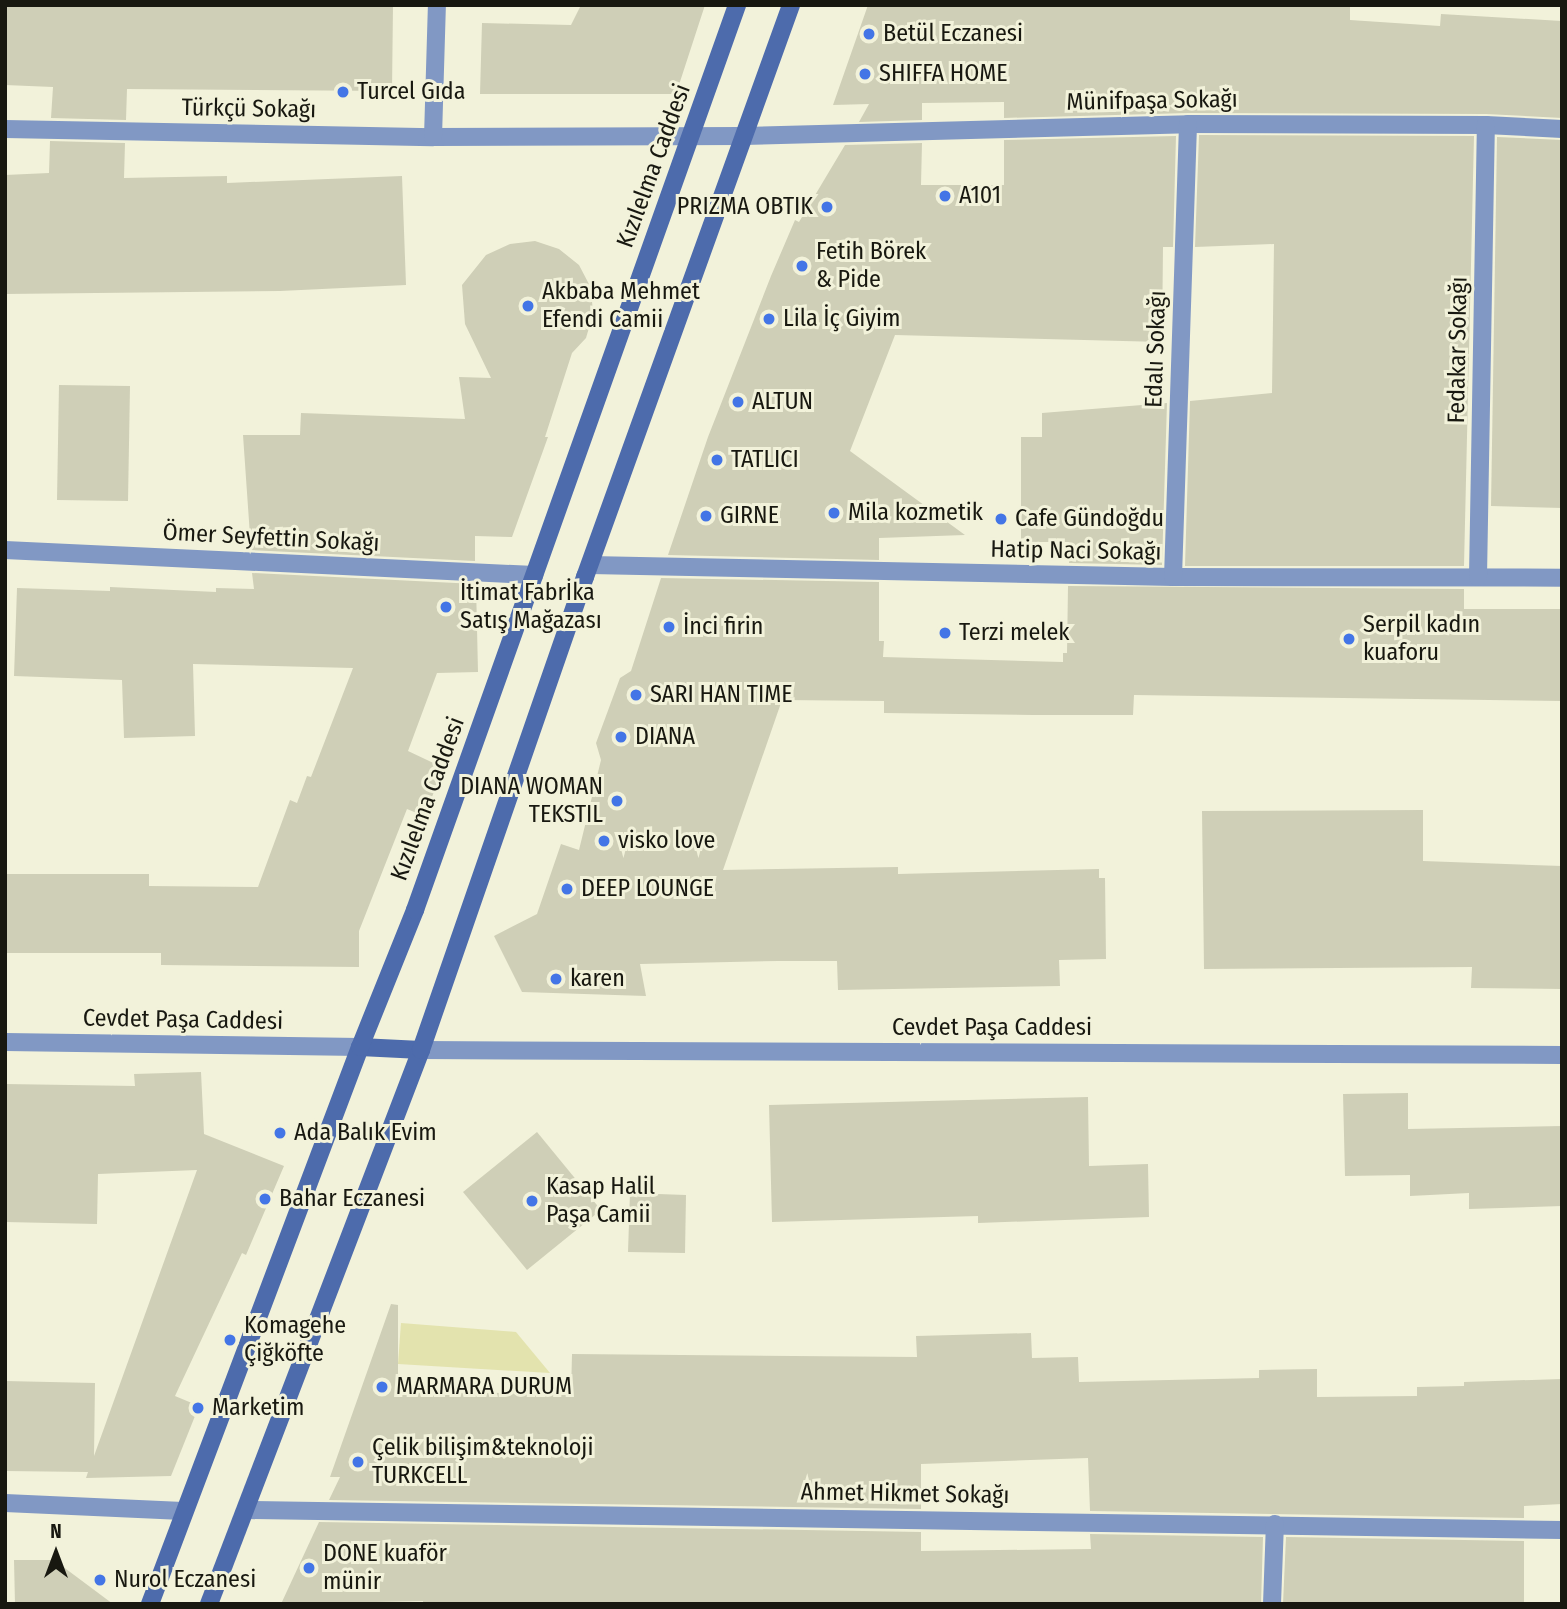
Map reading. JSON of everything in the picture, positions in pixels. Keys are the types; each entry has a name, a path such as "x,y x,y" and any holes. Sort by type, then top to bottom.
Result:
{"main road":[{"name":"Kızılelma Caddesi","path":"150,1604 360,1047 415,910 737,5"},
{"path":"209,1604 421,1050 590,565 791,5"},
{"path":"360,1047 421,1050"}],"street":[{"path":"433,137 437,5"},
{"name":"Münifpaşa Sokağı","path":"743,136 1188,124 1486,124 1562,129"},
{"name":"Edalı Sokağı","path":"1173,577 1188,124"},
{"name":"Fedakar Sokağı","path":"1478,577 1486,124"},
{"name":"Türkçü Sokağı","path":"5,129 433,137 691,134 743,136"},
{"name":"Ömer Seyfettin Sokağı","path":"5,550 534,575"},
{"name":"Hatip Naci Sokağı","path":"590,565 1173,577 1562,578"},
{"name":"Cevdet Paşa Caddesi","path":"5,1042 360,1047"},
{"name":"Cevdet Paşa Caddesi","path":"421,1050 1562,1055"},
{"path":"5,1503 183,1511"},
{"name":"Ahmet Hikmet Sokağı","path":"247,1510 1562,1530"},
{"path":"1272,1604 1275,1524"}],"green space":[{"path":"401,1323 516,1332 550,1373 398,1364"}],"building":[{"path":"5,5 393,5 392,91 127,89 126,120 51,118 53,87 5,85"},
{"path":"581,5 705,5 676,94 480,94 482,23 571,25"},
{"path":"868,5 1350,5 1350,20 1440,26 1441,14 1562,21 1562,118 1486,114 1188,113 1004,118 1004,102 922,103 922,120 859,122 869,104 833,105"},
{"path":"1199,135 1474,136 1464,566 1185,566 1190,401 1272,393 1274,244 1195,247"},
{"path":"1176,136 1173,247 1163,247 1162,342 895,335 850,451 965,535 879,538 879,560 668,555 708,437 795,220 799,222 845,145 922,143 921,185 1004,185 1004,140"},
{"path":"1497,137 1562,140 1562,508 1491,506"},
{"path":"50,141 125,143 124,178 227,176 227,183 402,176 406,285 280,291 5,294 5,175 49,173"},
{"path":"535,241 559,249 579,265 591,288 593,314 586,338 572,353 545,437 548,437 512,537 475,536 475,561 251,550 243,435 300,435 301,413 465,419 459,377 491,378 465,324 462,285 486,255 510,244"},
{"path":"59,385 130,386 128,501 57,500"},
{"path":"1167,403 1162,565 1069,563 1069,542 1021,542 1021,437 1042,437 1042,413"},
{"path":"252,573 476,584 478,672 437,673 408,751 444,768 424,816 407,809 359,931 359,967 161,965 161,953 5,953 5,874 149,874 149,886 258,887 290,800 297,803 307,776 311,777 353,668 193,664 195,736 124,738 122,680 14,676 17,588 110,591 110,587 216,592 216,588 254,589"},
{"path":"661,578 879,582 879,641 884,641 883,657 1063,662 1063,653 1067,653 1068,586 1464,589 1464,609 1562,609 1562,701 1134,695 1133,715 1033,715 884,713 884,701 782,700 723,870 898,867 898,874 1099,869 1099,878 1105,878 1106,959 1059,960 1060,986 838,990 837,961 778,961 640,964 646,996 522,992 494,936 537,914 561,844 579,850 601,760 596,743 620,678 631,671"},
{"path":"1423,810 1423,861 1562,866 1562,989 1471,988 1472,967 1204,969 1202,811"},
{"path":"201,1072 204,1134 284,1166 246,1255 242,1253 175,1396 199,1406 171,1476 86,1478 88,1472 5,1471 5,1381 95,1383 94,1456 197,1170 98,1174 97,1224 5,1222 5,1084 135,1086 134,1074"},
{"path":"1408,1093 1408,1129 1562,1126 1562,1206 1469,1209 1469,1193 1410,1196 1410,1175 1345,1176 1343,1094"},
{"path":"1088,1097 1089,1166 1148,1164 1149,1217 978,1223 978,1216 772,1222 769,1105"},
{"name":"Kasap Halil Paşa Camii","path":"537,1132 601,1210 527,1270 463,1192"},
{"path":"630,1193 686,1195 685,1253 628,1252"},
{"path":"391,1304 398,1305 398,1390 571,1395 572,1354 917,1357 916,1336 1031,1333 1032,1358 1078,1357 1079,1382 1259,1378 1259,1370 1317,1369 1317,1397 1417,1396 1417,1387 1464,1386 1464,1382 1562,1379 1562,1504 1524,1506 1524,1518 1090,1511 1088,1458 921,1464 921,1509 329,1500 340,1477 330,1477"},
{"path":"319,1522 921,1532 921,1551 1091,1549 1090,1534 1263,1537 1261,1604 423,1604 423,1601 281,1604"},
{"path":"1286,1537 1524,1541 1524,1604 1283,1604"},
{"path":"14,1560 54,1560 113,1604 15,1604"}],"place":[{"name":"Betül Eczanesi","path":"869,34"},
{"name":"SHIFFA HOME","path":"865,74"},
{"name":"Turcel Gıda","path":"343,92"},
{"name":"A101","path":"945,196"},
{"name":"PRIZMA OBTIK","path":"827,207"},
{"name":"Fetih Börek & Pide","path":"802,266"},
{"name":"Akbaba Mehmet Efendi Camii","path":"528,306"},
{"name":"Lila İç Giyim","path":"769,319"},
{"name":"ALTUN","path":"738,402"},
{"name":"TATLICI","path":"717,460"},
{"name":"Mila kozmetik","path":"834,513"},
{"name":"GIRNE","path":"706,516"},
{"name":"Cafe Gündoğdu","path":"1001,519"},
{"name":"İtimat Fabrİka Satış Mağazası","path":"446,607"},
{"name":"İnci firin","path":"669,627"},
{"name":"Terzi melek","path":"945,633"},
{"name":"Serpil kadın kuaforu","path":"1349,639"},
{"name":"SARI HAN TIME","path":"636,695"},
{"name":"DIANA","path":"621,737"},
{"name":"DIANA WOMAN TEKSTIL","path":"617,801"},
{"name":"visko love","path":"604,841"},
{"name":"DEEP LOUNGE","path":"567,889"},
{"name":"karen","path":"556,979"},
{"name":"Ada Balık Evim","path":"280,1133"},
{"name":"Bahar Eczanesi","path":"265,1199"},
{"name":"Kasap Halil Paşa Camii","path":"532,1201"},
{"name":"Komagehe Çiğköfte","path":"230,1340"},
{"name":"MARMARA DURUM","path":"382,1387"},
{"name":"Marketim","path":"198,1408"},
{"name":"Çelik bilişim&teknoloji TURKCELL","path":"358,1462"},
{"name":"DONE kuaför münir","path":"309,1568"},
{"name":"Nurol Eczanesi","path":"100,1580"}]}
